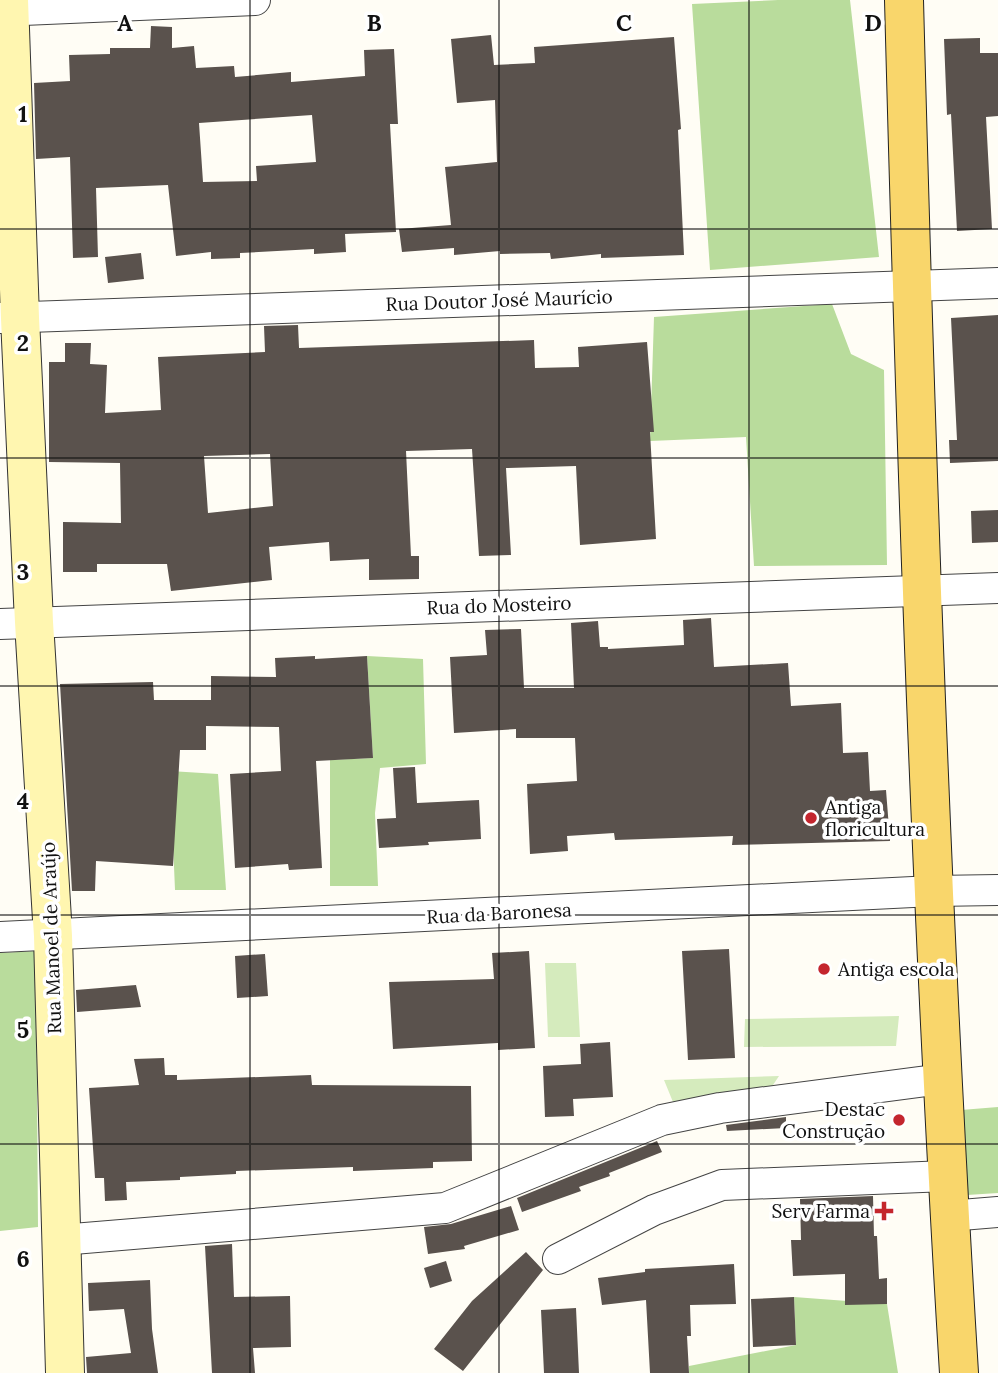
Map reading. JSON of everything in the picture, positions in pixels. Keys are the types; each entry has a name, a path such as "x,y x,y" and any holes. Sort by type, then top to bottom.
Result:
{"main road":[{"path":"904,0 911,285 933,891 959,1373"}],"street":[{"path":"6,7 255,0"},
{"name":"Rua Manoel de Araújo","path":"6,7 17,623 52,936 65,1373"},
{"name":"Rua Doutor José Maurício","path":"10,318 998,283"},
{"name":"Rua do Mosteiro","path":"17,623 998,588"},
{"name":"Rua da Baronesa","path":"0,937 998,890"},
{"path":"61,1240 445,1208 662,1120 720,1108 943,1079"},
{"path":"558,1259 654,1210 722,1185 947,1176"},
{"path":"949,1216 998,1212"}],"green space":[{"path":"850,0 879,257 710,270 692,4"},
{"path":"832,304 851,354 884,370 887,565 754,566 746,437 650,441 654,317"},
{"path":"367,656 423,659 426,764 380,768 375,813 378,886 330,886 330,760 373,758"},
{"path":"170,771 218,774 226,890 175,890"},
{"path":"36,951 38,1227 0,1231 0,953"},
{"path":"545,963 576,963 580,1037 548,1037"},
{"path":"899,1016 896,1046 744,1047 745,1019"},
{"path":"779,1076 769,1091 673,1102 664,1080"},
{"path":"998,1107 998,1193 967,1195 961,1110"},
{"path":"794,1297 887,1304 898,1373 689,1373 689,1366 796,1345"}],"building":[{"path":"151,26 172,27 172,48 194,46 196,68 234,66 235,77 291,72 291,82 365,76 364,50 394,49 398,124 390,124 396,232 345,234 346,252 314,254 314,249 240,253 240,258 211,259 211,252 176,256 168,185 96,188 98,257 73,258 70,157 36,159 34,83 70,81 69,55 110,54 110,48 150,48","holes":["312,115 316,162 256,166 257,181 203,182 199,123"]},
{"path":"491,35 494,65 535,63 534,47 674,37 681,129 678,130 684,255 601,258 601,254 551,259 550,253 500,254 500,251 454,255 454,248 402,252 399,229 451,225 445,167 497,162 495,100 457,103 451,39"},
{"path":"980,38 980,53 998,53 998,116 986,117 992,229 957,231 951,114 947,115 944,39"},
{"path":"141,253 144,279 108,283 105,257"},
{"path":"998,315 998,461 950,463 949,440 957,440 951,318"},
{"path":"298,325 299,348 534,340 535,368 579,367 578,347 647,342 654,432 650,432 656,539 580,545 576,466 506,468 511,555 479,556 472,449 406,451 411,556 419,556 419,579 369,580 369,559 330,561 329,542 269,547 272,580 171,591 167,564 97,564 97,572 63,572 63,522 121,523 120,463 49,462 49,362 65,362 65,343 91,343 90,364 107,365 105,413 161,410 158,357 265,352 264,326","holes":["270,454 273,506 208,513 204,456"]},
{"path":"998,510 998,542 972,543 971,511"},
{"path":"711,618 714,667 788,663 791,706 841,703 843,753 868,752 870,791 886,790 890,841 732,845 733,836 615,840 614,833 567,836 568,851 530,854 527,784 577,781 575,738 516,738 516,729 454,733 450,657 487,655 485,630 521,629 524,688 574,688 571,623 598,621 600,647 608,649 684,645 683,620"},
{"path":"315,656 315,659 367,656 373,758 316,761 322,868 289,870 288,864 235,868 230,774 281,771 279,727 206,726 206,750 180,750 173,866 96,861 95,891 72,891 60,684 153,682 154,700 211,700 211,676 276,677 275,658"},
{"path":"415,767 417,803 479,800 481,839 379,848 377,819 396,818 393,768"},
{"path":"729,949 735,1058 688,1060 682,951"},
{"path":"529,951 535,1048 498,1050 498,1043 393,1049 389,982 494,979 492,953"},
{"path":"265,954 268,996 237,998 235,956"},
{"path":"136,985 141,1007 77,1012 76,990"},
{"path":"610,1042 613,1097 573,1099 574,1116 545,1117 543,1066 581,1064 580,1044"},
{"path":"164,1058 165,1075 177,1075 177,1080 311,1075 312,1085 471,1086 472,1161 433,1162 433,1168 353,1171 353,1167 236,1171 236,1174 180,1177 180,1180 126,1182 127,1200 105,1201 104,1178 95,1178 89,1088 139,1085 134,1059"},
{"path":"786,1117 786,1128 727,1131 726,1125"},
{"path":"657,1141 662,1152 579,1187 581,1191 522,1212 517,1198"},
{"path":"873,1196 879,1279 887,1278 887,1304 845,1305 845,1274 793,1276 791,1240 801,1240 800,1199"},
{"path":"511,1206 519,1230 464,1246 465,1249 428,1254 424,1227 451,1224"},
{"path":"232,1244 234,1297 290,1296 291,1347 253,1348 255,1373 212,1373 205,1246"},
{"path":"526,1252 543,1270 463,1371 434,1349 472,1301"},
{"path":"446,1261 452,1281 430,1288 424,1268"},
{"path":"734,1264 736,1304 690,1305 691,1336 687,1336 689,1373 650,1373 646,1300 602,1305 598,1278 645,1272 645,1269"},
{"path":"150,1280 152,1329 158,1373 87,1373 86,1357 131,1353 124,1309 89,1311 88,1283"},
{"path":"794,1297 796,1345 753,1347 751,1299"},
{"path":"576,1308 579,1373 544,1373 541,1310"}],"place":[{"name":"Antiga floricultura","path":"811,818"},
{"name":"Antiga escola","path":"824,969"},
{"name":"Destac Construção","path":"899,1120"},
{"name":"Serv Farma","path":"884,1211"}]}
